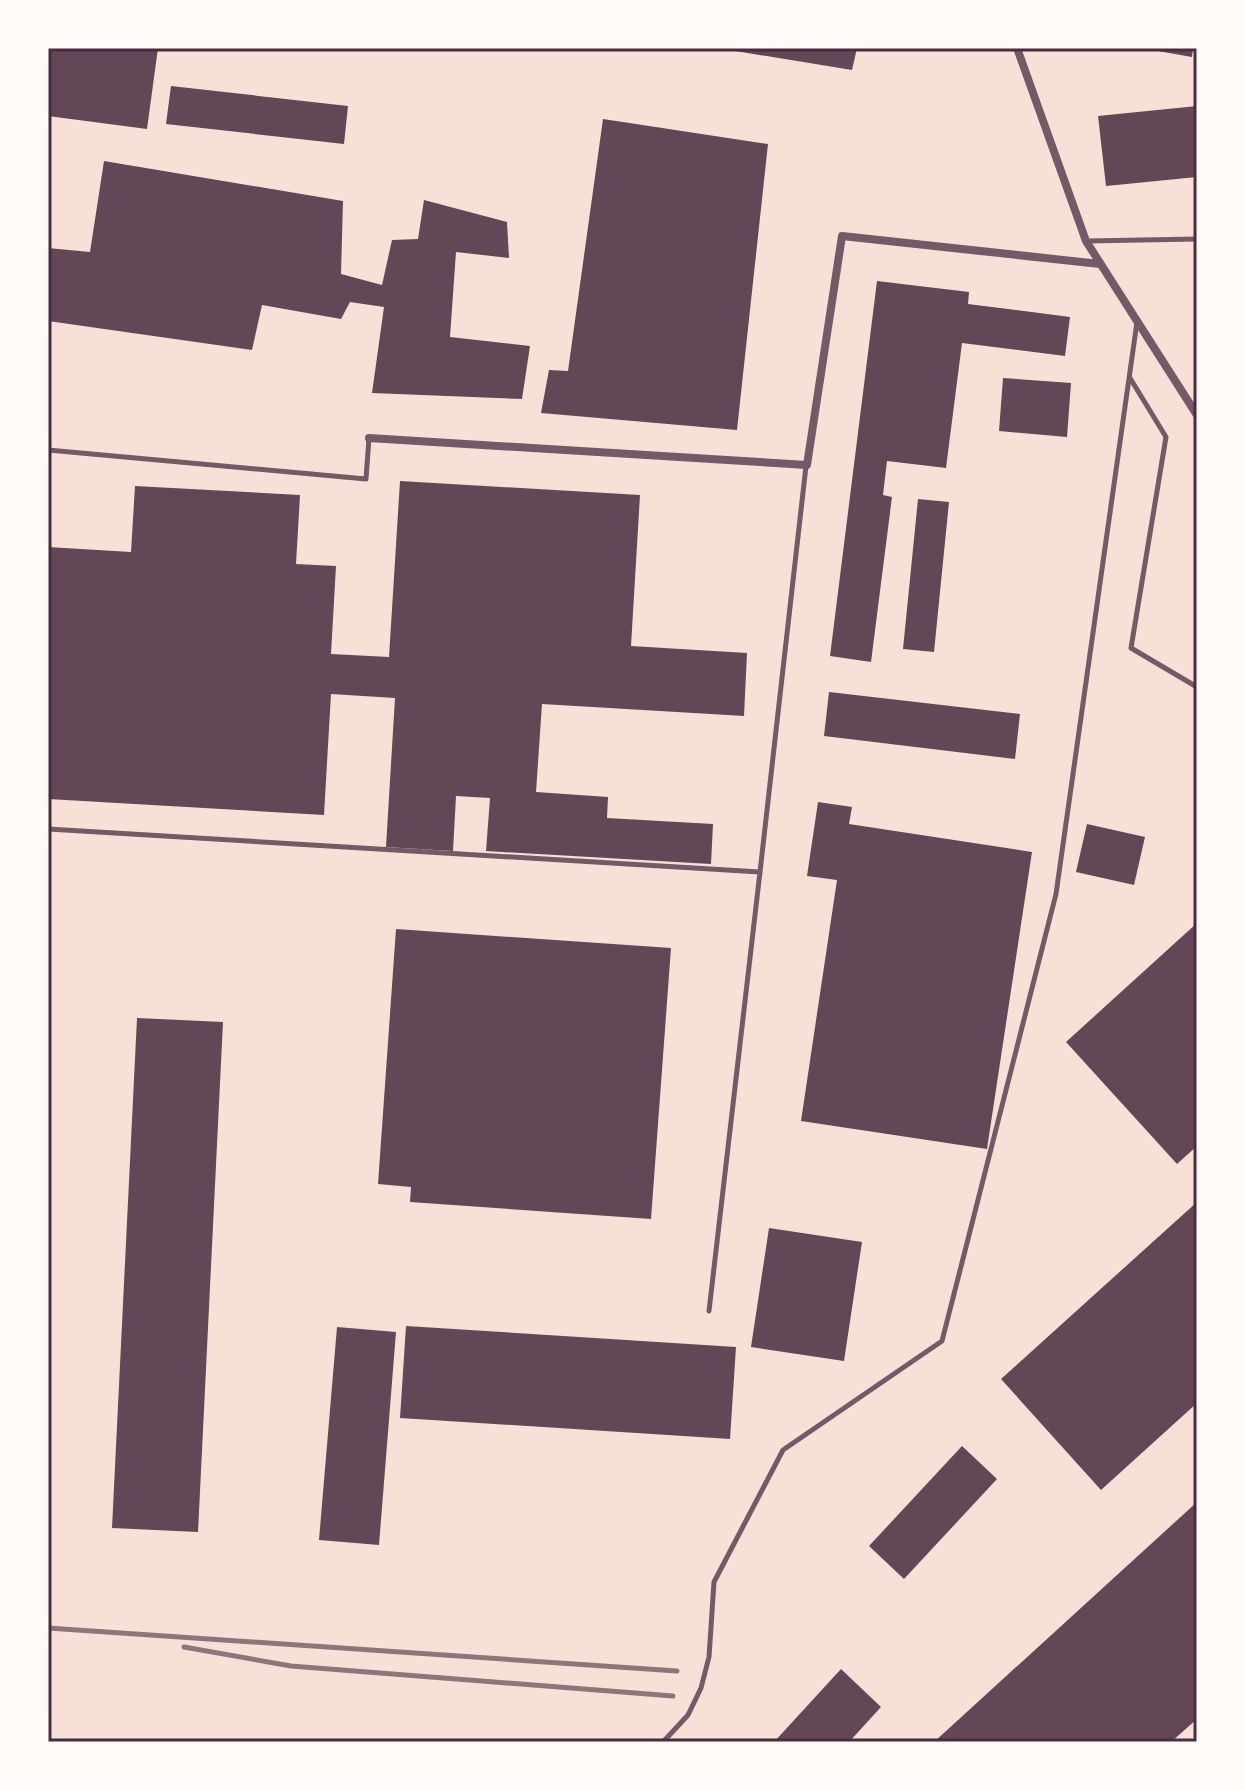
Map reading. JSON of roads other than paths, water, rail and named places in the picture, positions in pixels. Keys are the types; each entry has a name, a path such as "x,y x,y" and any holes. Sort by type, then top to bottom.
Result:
{"street":[{"path":"1017,48 1086,241 1197,415"},
{"path":"369,438 807,465 842,236 1100,264"}],"lane":[{"path":"1086,241 1197,239"},
{"path":"663,1742 688,1715 701,1688 709,1657 714,1582 783,1450 942,1341 1056,894 1137,321"},
{"path":"1129,377 1166,437 1131,648 1197,687"},
{"path":"48,450 366,479 369,438"},
{"path":"709,1311 807,465"},
{"path":"48,829 760,872"}],"railway":[{"path":"48,1628 677,1671"},
{"path":"184,1647 291,1666 673,1696"}]}
